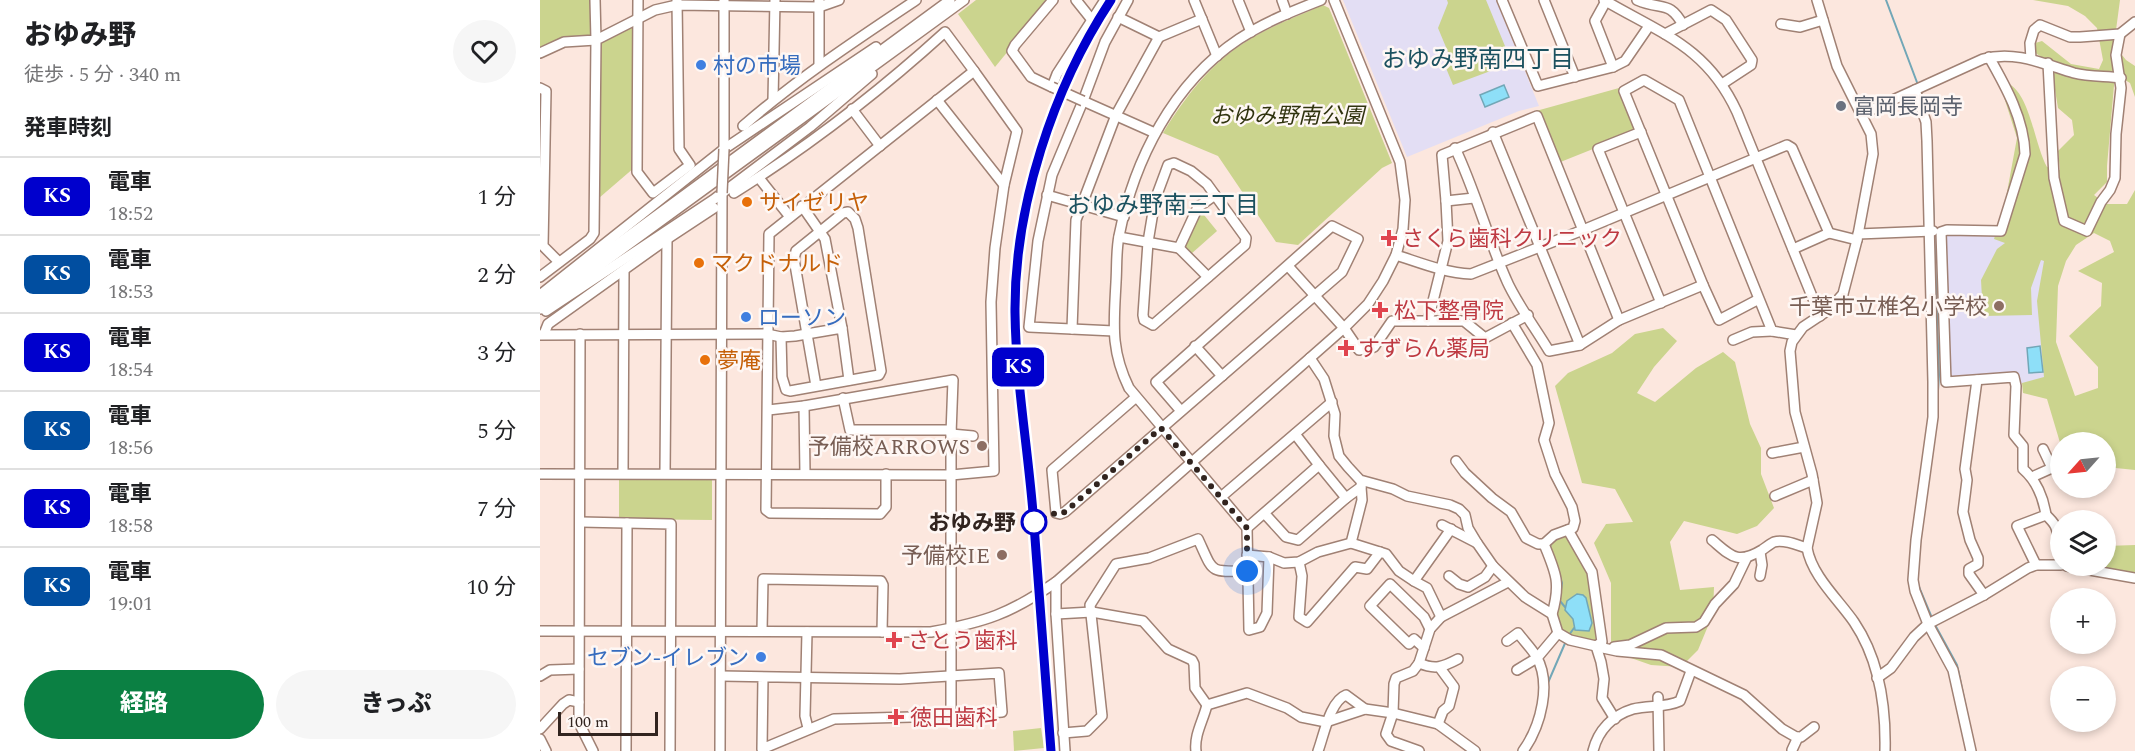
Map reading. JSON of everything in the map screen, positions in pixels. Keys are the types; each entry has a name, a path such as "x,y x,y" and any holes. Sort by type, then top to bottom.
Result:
{"street":[{"path":"540,277 590,239 594,233 595,0"},
{"path":"638,0 637,172 653,193 690,165 679,149 677,3"},
{"path":"540,53 564,42 596,40 638,17 677,3 819,4 839,0"},
{"path":"743,126 772,100 819,65 916,0"},
{"path":"540,309 913,32 950,0"},
{"path":"540,301 913,32 964,0"},
{"path":"1053,0 1012,51 1031,77 1155,133"},
{"path":"1076,0 1092,20"},
{"path":"1052,87 1057,74 1105,0"},
{"path":"1114,331 1029,327 1036,251 1052,175 1106,42 1128,0"},
{"path":"1194,0 1217,56"},
{"path":"1238,0 1251,32"},
{"path":"1282,0 1287,14"},
{"path":"1269,557 1267,613 1260,627 1249,630 1247,528 1192,461 1135,398 1119,366 1114,331 1119,237 1141,165 1155,133 1183,90 1217,56 1251,32 1321,0"},
{"path":"540,631 931,632 981,622 1002,615 1028,602 1056,582 1344,328 1368,304 1396,255 1406,200 1400,162 1334,0"},
{"path":"1502,0 1538,86 1613,67 1625,61 1649,26"},
{"path":"1544,0 1575,77"},
{"path":"1637,0 1647,4 1670,4 1675,8 1683,25"},
{"path":"1711,10 1712,0"},
{"path":"1817,0 1837,66 1871,134 1873,154 1843,294 1838,303 1803,327 1792,342 1790,360 1795,412 1813,480 1816,509 1807,548 1815,570 1855,624 1865,642 1877,678 1885,723 1885,751"},
{"path":"1613,67 1595,21 1605,1 1687,48 1722,84 1737,112 1821,316"},
{"path":"720,751 724,3"},
{"path":"772,100 775,3"},
{"path":"819,4 819,65"},
{"path":"1665,34 1711,10"},
{"path":"1711,10 1726,20 1752,60 1751,65 1722,84"},
{"path":"1118,17 1159,37"},
{"path":"1072,329 1076,220 1116,115 1159,37 1202,19"},
{"path":"1781,24 1800,27 1823,20"},
{"path":"2031,59 2030,43 2034,30 2040,26 2070,37 2120,34 2135,22"},
{"path":"540,295 724,150 898,33 913,32"},
{"path":"540,315 722,193 810,127 842,97 911,43 913,32"},
{"path":"540,474 951,475 994,471 992,302 995,248 1004,185 1017,131 945,32 897,76 759,178 734,193"},
{"path":"2048,63 2054,178 2064,221 2087,231 2115,178 2121,78 2116,55 2120,34"},
{"path":"1862,114 1996,55 2048,63 2076,74 2121,78"},
{"path":"1792,249 1829,233 1857,237 1929,230 1941,232 1947,230 2001,231 2025,154 2018,117 2003,81 1989,57"},
{"path":"886,474 886,507 880,514 770,513 766,510 769,234 974,71"},
{"path":"1759,299 1719,320 1702,285 1624,91 1644,80 1679,100 1772,331"},
{"path":"540,88 546,91 543,246 559,262"},
{"path":"1916,90 1926,122 1933,307 1933,417 1916,540 1913,580 1915,591 1932,622 1953,670 1971,751"},
{"path":"937,100 1004,185"},
{"path":"852,109 880,146"},
{"path":"1428,321 1448,241 1442,155 1493,132 1537,116 1619,320"},
{"path":"1493,132 1580,345"},
{"path":"1641,132 1598,149 1661,303"},
{"path":"1396,255 1457,274 1471,274 1787,146 1792,148 1829,233"},
{"path":"1455,148 1469,178 1474,198 1507,282 1549,351 1580,345 1619,320 1702,285"},
{"path":"1174,163 1191,171 1207,184 1215,195 1246,238 1245,245 1153,325 1144,320 1143,315 1148,242 1155,200 1168,165 1174,163"},
{"path":"759,178 790,217"},
{"path":"1047,195 1124,217"},
{"path":"1179,248 1198,207 1215,195"},
{"path":"1446,201 1474,198"},
{"path":"802,206 821,231 828,248 849,380"},
{"path":"542,335 548,324 714,208"},
{"path":"781,337 782,377 786,390 790,391 879,375 881,371 858,228 855,219 848,212 843,213 796,252 794,259 816,386"},
{"path":"1135,398 1052,470 1056,513 1065,512 1342,272 1358,239 1332,226 1156,382 1181,411"},
{"path":"1941,232 1946,382 2014,377 2016,386 2014,435 2023,446 2023,469 2032,477 2043,496 2046,515 2050,520"},
{"path":"1119,237 1179,248 1209,277"},
{"path":"665,473 667,239"},
{"path":"1288,266 1344,328 1359,350 1374,347 1392,321 1464,321 1485,338 1528,315"},
{"path":"623,473 624,271"},
{"path":"1512,323 1537,365 1549,423 1544,440 1555,474 1572,507 1575,521 1573,528 1554,535 1544,544"},
{"path":"542,335 767,334 781,337 842,328"},
{"path":"1733,340 1752,332 1772,331 1796,335"},
{"path":"580,334 579,723 593,751"},
{"path":"1195,346 1222,376"},
{"path":"1310,358 1324,379 1332,402 1335,414 1334,436 1339,456 1361,484 1362,500 1351,543"},
{"path":"768,411 953,380 951,716"},
{"path":"1977,380 1965,469 1967,480 1964,512 1970,540 1978,558 1978,564 1969,569 1969,574 1984,595"},
{"path":"843,398 850,430 951,432 973,436"},
{"path":"1221,497 1332,402"},
{"path":"804,406 805,474"},
{"path":"1295,434 1346,498"},
{"path":"1772,453 1804,447"},
{"path":"2032,477 2052,468 2043,449"},
{"path":"1456,461 1465,473 1492,498 1507,507 1526,538 1532,542 1544,544"},
{"path":"1247,528 1319,465"},
{"path":"1775,496 1813,480"},
{"path":"1265,514 1286,537 1298,540 1361,484"},
{"path":"1361,484 1393,489 1407,496 1459,509 1465,515 1468,528 1493,566 1525,597 1552,614"},
{"path":"2036,565 2017,526 2046,515"},
{"path":"581,522 671,524 669,751"},
{"path":"626,751 627,523"},
{"path":"1414,581 1446,527 1477,543"},
{"path":"1568,530 1592,572 1602,642 1598,646"},
{"path":"1063,733 1087,731 1102,716 1090,605 1116,564 1149,558 1198,539 1211,568 1218,572 1247,571"},
{"path":"1712,540 1732,557 1738,559 1760,552 1775,542 1787,542 1807,548"},
{"path":"1247,555 1269,557 1284,563 1299,562 1318,552 1351,543 1380,552 1386,554 1399,571 1427,588 1441,617"},
{"path":"1544,544 1555,571 1558,586 1552,614 1558,633 1570,640 1617,651 1661,655 1744,695 1782,729 1798,737"},
{"path":"1299,562 1302,576 1299,617 1306,622 1355,567 1367,569 1380,552"},
{"path":"1760,552 1762,565 1760,576"},
{"path":"1598,646 1621,647 1666,628 1696,627 1704,622 1715,604 1734,584 1747,557"},
{"path":"1877,678 1891,668 1914,637 1932,622 1984,595 2022,571 2036,565 2050,565"},
{"path":"1449,576 1459,584 1468,587 1485,577 1493,566"},
{"path":"2116,574 2135,578"},
{"path":"762,631 763,579 875,579 881,581 883,585 882,632"},
{"path":"1056,582 1065,751"},
{"path":"1419,751 1388,739 1386,734 1393,713 1396,678 1413,671 1419,663 1430,629 1441,617 1508,582"},
{"path":"1477,583 1484,595"},
{"path":"1424,648 1414,639 1409,644 1370,606 1390,584 1424,616 1430,629"},
{"path":"1056,614 1092,612 1143,621 1168,649 1192,660 1195,688 1207,705 1203,723 1197,734 1196,751"},
{"path":"807,632 805,716 808,729"},
{"path":"1507,641 1518,633 1537,658 1545,691 1539,719 1523,751"},
{"path":"1517,670 1537,658 1558,633"},
{"path":"1598,646 1604,679 1602,698 1615,719"},
{"path":"1419,663 1430,668 1440,668 1458,659"},
{"path":"1438,724 1443,711 1449,706 1454,687 1440,668"},
{"path":"540,676 550,670 579,669"},
{"path":"1593,751 1596,738 1605,726 1615,719 1634,709 1658,702 1672,705 1680,701 1691,671"},
{"path":"720,676 900,679 999,673 1002,712 951,716 834,719 762,749 763,677"},
{"path":"1207,705 1246,693 1287,708 1301,717 1329,721 1365,709 1393,713 1438,724 1475,751"},
{"path":"1318,751 1331,710 1342,697 1346,695 1365,709"},
{"path":"540,729 563,704 569,700 579,702"},
{"path":"1658,702 1659,751"},
{"path":"1792,750 1798,737 1814,727"},
{"path":"540,739 546,751"}],"shaded area":[{"path":"1343,0 1496,0 1539,106 1519,111 1407,157"},
{"name":"千葉市立椎名小学校","path":"1943,234 2055,236 2051,382 2018,383 2017,376 1950,380"}],"green space":[{"path":"540,0 591,0 590,39 540,52"},
{"path":"976,0 1050,0 995,67 958,14"},
{"path":"1447,0 1486,0 1512,63 1453,85 1446,68 1453,64 1438,28 1448,3"},
{"path":"2033,0 2120,0 2114,45 2126,60 2135,66 2135,97 2130,83 2115,74 2107,182 2094,195 2106,204 2127,204 2135,190 2135,470 2116,468 2116,432 2057,432 2047,399 2023,393 2022,383 2044,377 2037,301 2044,261 2041,260 2031,288 2032,315 1983,316 1981,280 1997,249 2005,243 1994,239 2005,203 2017,138 2003,94 2009,84 2016,90 2027,110 2047,167 2060,170 2058,151 2074,135 2072,120 2058,108 2053,78 2040,56 2025,46 2042,41 2071,64 2099,69 2103,60 2097,28 2085,16 2068,6","holes":["2094,233 2110,241 2114,252 2078,271 2102,283 2101,306 2069,336 2098,367 2098,388 2075,396 2056,342 2058,286 2066,261 2076,245"]},
{"name":"おゆみ野南公園","path":"1323,5 1329,8 1392,163 1382,168 1298,245 1276,242 1218,156 1163,133 1180,107 1210,70 1234,50 1265,31"},
{"path":"637,22 635,167 599,198 599,46"},
{"path":"1619,88 1638,131 1558,163 1536,111"},
{"path":"1200,210 1217,231 1191,254 1183,246"},
{"path":"1663,328 1677,341 1654,367 1637,393 1655,402 1696,368 1723,352 1735,362 1750,424 1761,448 1761,474 1774,508 1757,526 1737,534 1684,521 1670,542 1680,590 1714,587 1713,614 1698,650 1681,667 1651,665 1611,651 1611,583 1594,543 1606,524 1633,522 1615,489 1582,483 1555,386 1568,373 1612,353 1635,334"},
{"path":"619,475 712,476 712,520 619,519"},
{"path":"1568,533 1590,573 1600,642 1596,644 1567,636 1558,629 1555,610 1559,595 1547,544 1552,539"},
{"path":"2135,545 2135,575 2116,571 2116,546"},
{"path":"1041,728 1044,748 1014,751 1013,731"}],"water":[{"path":"1504,85 1509,97 1485,107 1480,95"},
{"path":"2040,346 2043,372 2029,373 2027,348"},
{"path":"1577,594 1586,598 1592,623 1589,631 1575,630 1573,619 1565,610 1567,601"}],"waterway":[{"path":"1886,0 1918,85"},
{"path":"1921,93 1925,104"},
{"path":"1932,169 1939,375 1937,406"},
{"path":"1919,552 1925,504"},
{"path":"1557,539 1551,542 1550,547 1562,583 1559,603"},
{"path":"1919,587 1932,618"},
{"path":"1560,601 1565,607"},
{"path":"1934,623 1957,665 1970,727"},
{"path":"1569,635 1574,628"},
{"path":"1547,685 1566,641"}],"railway":[{"path":"1051,751 1035,531 1016,361 1015,308 1018,267 1031,187 1055,109 1071,71 1111,0"}],"train":[{"name":"KS","path":"1051,751 1034,523 1016,348 1017,267 1030,190 1055,110 1088,37 1111,0"}],"place":[{"name":"村の市場","path":"701,65"},
{"name":"富岡長岡寺","path":"1841,106"},
{"name":"サイゼリヤ","path":"747,202"},
{"name":"さくら歯科クリニック","path":"1389,238"},
{"name":"マクドナルド","path":"699,263"},
{"name":"千葉市立椎名小学校","path":"1999,306"},
{"name":"松下整骨院","path":"1380,310"},
{"name":"ローソン","path":"746,317"},
{"name":"すずらん薬局","path":"1346,348"},
{"name":"夢庵","path":"705,360"},
{"name":"予備校ARROWS","path":"982,446"},
{"name":"おゆみ野","path":"1034,522"},
{"name":"予備校IE","path":"1002,555"},
{"name":"さとう歯科","path":"894,640"},
{"name":"セブン-イレブン","path":"761,657"},
{"name":"徳田歯科","path":"896,717"}],"district":[{"name":"おゆみ野南四丁目","path":"1478,59"},
{"name":"おゆみ野南三丁目","path":"1163,205"}],"route":[{"path":"1034,522 1056,513 1065,512 1161,428 1192,461 1247,528 1247,571"}]}
